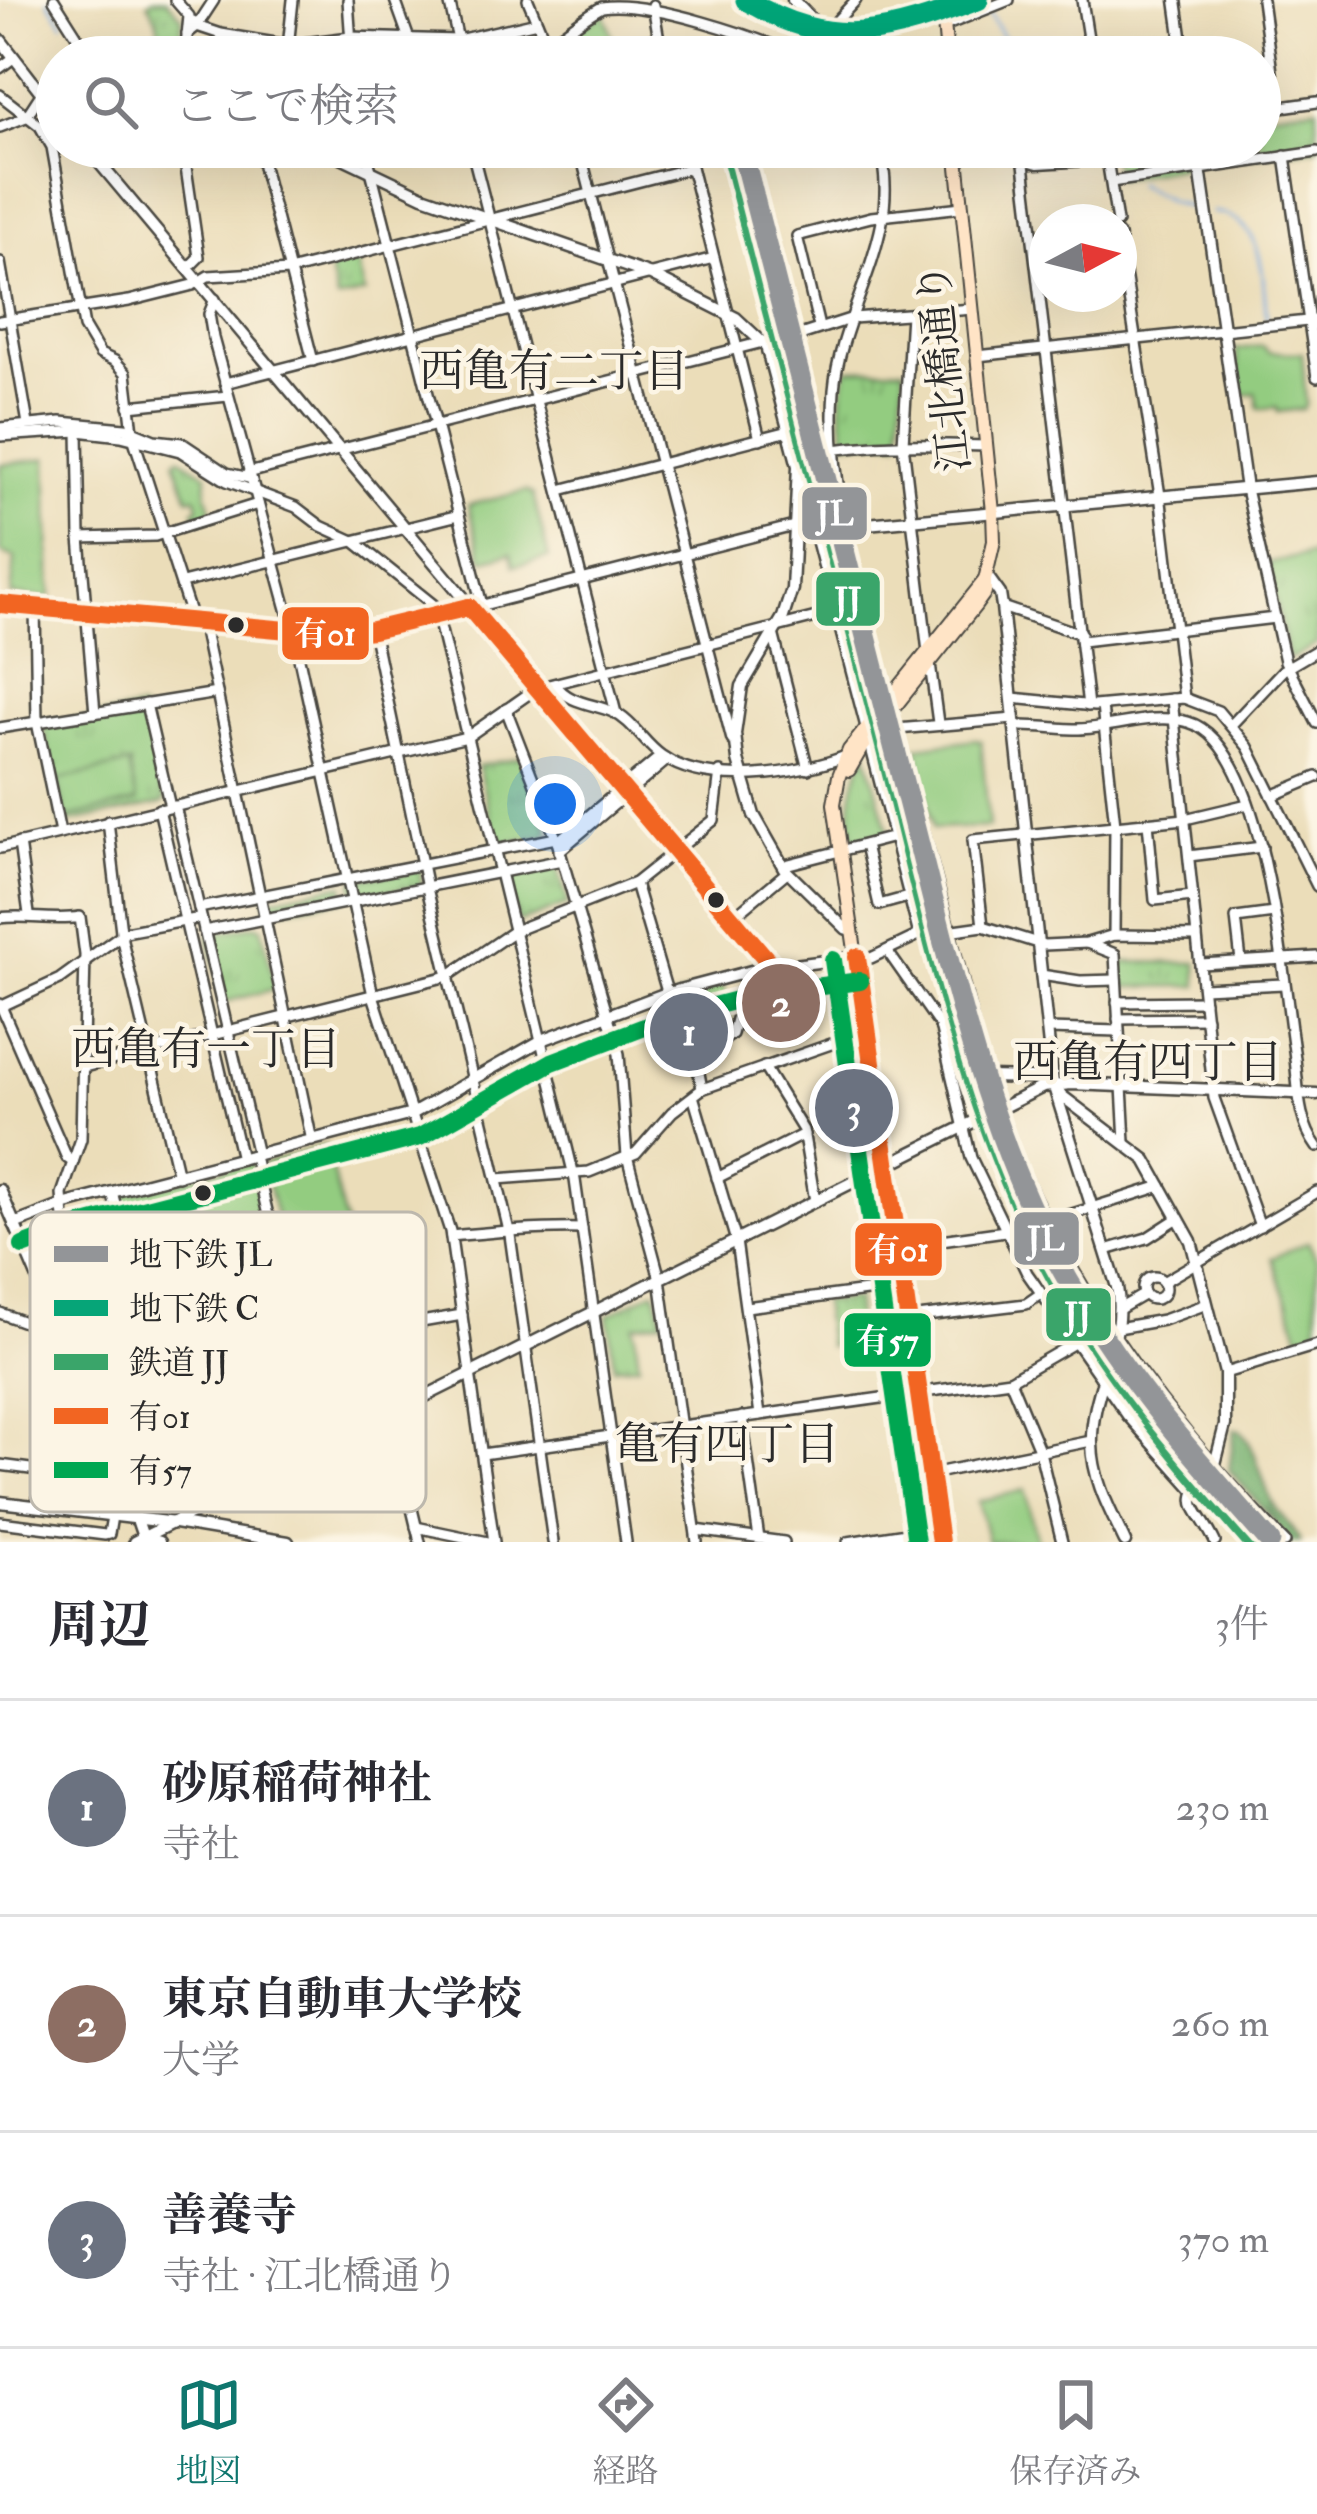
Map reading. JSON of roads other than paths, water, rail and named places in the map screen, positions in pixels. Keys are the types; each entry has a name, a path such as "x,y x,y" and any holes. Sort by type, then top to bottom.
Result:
{"main road":[{"path":"942,0 945,36"},
{"name":"江北橋通り","path":"958,168 993,512 994,541 986,578"},
{"path":"939,1535 835,804 846,756 929,658 986,578"},
{"path":"840,836 844,785 867,733"}],"street":[{"path":"53,0 77,36"},
{"path":"176,0 197,26 229,36"},
{"path":"187,34 214,0"},
{"path":"288,36 292,0"},
{"path":"348,0 350,36"},
{"path":"395,0 408,36"},
{"path":"449,0 457,36"},
{"path":"529,0 543,36"},
{"path":"793,0 827,36"},
{"path":"821,36 856,0"},
{"path":"944,26 1009,0"},
{"path":"1085,0 1089,36"},
{"path":"1176,0 1181,36"},
{"path":"1262,0 1267,36"},
{"path":"559,36 605,2 679,4 753,36"},
{"path":"653,5 658,36"},
{"path":"187,34 189,16"},
{"path":"476,36 538,22"},
{"path":"0,39 36,88"},
{"path":"0,68 12,59"},
{"path":"0,95 36,123"},
{"path":"0,128 26,117 36,102"},
{"path":"1281,107 1317,102"},
{"path":"1281,157 1317,152"},
{"path":"1285,156 1313,320 1317,377"},
{"path":"56,168 89,338 100,354 126,373 132,435 217,694 312,1141"},
{"path":"104,168 404,530 475,606 768,968"},
{"path":"187,168 200,257 188,268"},
{"path":"263,168 313,361"},
{"path":"365,168 423,196 651,274 728,313 764,344 920,935"},
{"path":"370,168 459,515 475,606"},
{"path":"476,168 616,713"},
{"path":"584,168 706,644 760,831 785,870 846,929 854,931"},
{"path":"5,320 128,302 208,276 290,271 691,168 760,439"},
{"path":"883,168 886,187 870,269 835,381 839,502 988,1077 1047,1222 1117,1334 1214,1468 1285,1542"},
{"path":"1025,168 1088,706"},
{"path":"1108,168 1114,204"},
{"path":"1111,182 1200,168 1246,489 1287,667 1317,723"},
{"path":"819,327 796,236 882,215 962,207"},
{"path":"225,383 714,258"},
{"path":"0,262 5,320 28,424"},
{"path":"215,299 209,314 248,476 293,631 373,995 451,1236 491,1542 416,1527"},
{"path":"0,432 28,424 81,423 182,443 227,473 248,476 854,318 973,309"},
{"path":"1131,312 1178,631 1174,720 1213,1090 1260,1226"},
{"path":"911,314 903,444 938,723"},
{"path":"977,356 1313,320"},
{"path":"129,406 228,396"},
{"path":"78,431 80,538 95,713"},
{"path":"560,490 789,431"},
{"path":"0,432 132,435 180,451 227,481 296,507 321,526 354,541 434,603 574,1175 626,1542"},
{"path":"797,461 837,449 903,444 986,446"},
{"path":"736,752 739,696 791,597 797,461"},
{"path":"845,526 1317,482"},
{"path":"80,538 164,534 258,504"},
{"path":"182,583 459,515"},
{"path":"0,604 332,634 373,631 794,526"},
{"path":"986,578 1000,594 1002,607 1053,1084 1121,1308 1091,1442 1097,1482 1125,1542"},
{"path":"1002,607 1081,638 1275,618"},
{"path":"35,608 37,722 60,833"},
{"path":"0,848 467,737 537,688 836,612"},
{"path":"776,629 808,769"},
{"path":"373,631 427,888 509,1233 553,1542"},
{"path":"1232,724 1287,667 1317,650"},
{"path":"555,684 577,701 616,713 678,766 742,774 808,769 846,756"},
{"path":"0,728 217,694"},
{"path":"1012,698 1088,706 1178,699 1211,707 1232,724 1317,886"},
{"path":"146,704 168,808 184,921 212,1036 251,1157"},
{"path":"1102,706 1115,826 1114,935"},
{"path":"506,710 558,848 619,1054 627,1156 660,1279 697,1536 784,1542"},
{"path":"897,730 938,723 1104,727 1174,720 1200,726 1220,742 1262,847 1303,1121 1317,1147"},
{"path":"204,931 500,873 558,848 664,758"},
{"path":"84,1067 448,976 514,932 635,883 714,820 721,772"},
{"path":"983,926 974,840 1185,819 1249,805 1317,777"},
{"path":"168,808 200,913 265,1212"},
{"path":"108,821 121,935 178,1176"},
{"path":"1148,822 1155,900 1193,896"},
{"path":"732,918 785,870 894,837"},
{"path":"19,843 29,914"},
{"path":"865,845 879,905 908,897"},
{"path":"1189,856 1262,847"},
{"path":"73,1162 67,1158 0,1006 60,979 121,935 184,921 260,895 494,850 558,848"},
{"path":"635,883 686,1053 697,1067 702,1089"},
{"path":"1241,961 1236,918 1274,913"},
{"path":"0,918 29,914 62,920 80,917 85,961 81,1139 63,1212"},
{"path":"47,1212 412,1114 542,1040 668,993 768,968 871,958 920,935 983,926 1038,943 1087,943 1114,935 1197,936"},
{"path":"1087,943 1114,954 1125,1142"},
{"path":"888,952 940,1026 976,1171 1040,1295 1150,1445 1193,1489 1194,1510 1215,1542"},
{"path":"1201,964 1317,957"},
{"path":"697,1067 732,1034 739,1008 768,968"},
{"path":"1041,975 1116,980"},
{"path":"1203,988 1284,984"},
{"path":"1117,1002 1204,1000"},
{"path":"1047,1029 1206,1018"},
{"path":"497,1179 574,1175 636,1153 672,1112 702,1089 832,1044 869,1044"},
{"path":"764,1067 804,1134 815,1201"},
{"path":"988,1077 1031,1078 1053,1084 1317,1094"},
{"path":"426,1396 1053,1084"},
{"path":"1053,1084 1146,1160 1191,1241 1226,1373 1225,1425 1214,1468 1193,1489"},
{"path":"694,1099 736,1241 760,1415"},
{"path":"717,1178 804,1134"},
{"path":"1047,1222 1161,1186"},
{"path":"0,1190 30,1261"},
{"path":"112,1192 117,1212"},
{"path":"1121,1308 1145,1294 1160,1297 1165,1289 1162,1282 1317,1192"},
{"path":"1106,1250 1147,1238 1178,1218"},
{"path":"0,1229 30,1220"},
{"path":"451,1236 583,1229"},
{"path":"898,1246 1005,1231"},
{"path":"746,1307 904,1286"},
{"path":"909,1318 1026,1304 1040,1295"},
{"path":"1117,1334 1207,1304"},
{"path":"0,1313 30,1324"},
{"path":"426,1321 462,1315"},
{"path":"482,1454 1010,1380 1074,1343"},
{"path":"1226,1373 1317,1346"},
{"path":"1010,1380 1040,1452 1062,1542"},
{"path":"742,1417 759,1539"},
{"path":"931,1474 1091,1442"},
{"path":"0,1465 30,1469"},
{"path":"0,1502 30,1505"},
{"path":"82,1512 289,1542"},
{"path":"135,1512 138,1539"},
{"path":"138,1539 197,1512"},
{"path":"412,1512 420,1542"},
{"path":"0,1522 105,1535 112,1516"},
{"path":"848,1542 939,1535"},
{"path":"138,1539 162,1541"}],"waterway":[{"path":"48,0 63,23"},
{"path":"989,14 1002,36"},
{"path":"1137,184 1199,210"},
{"path":"1213,212 1231,217 1252,238 1262,270 1267,321"}],"railway":[{"path":"754,0 780,15 832,28 885,24 966,0"}],"metro line":[{"name":"C","path":"746,0 777,17 834,32 888,28 978,0"},
{"name":"JL","path":"746,168 951,971 1005,1145 1053,1253 1101,1333 1180,1439 1270,1542"}],"rail line":[{"name":"JJ","path":"735,168 938,957 994,1139 1045,1256 1089,1332 1168,1440 1253,1542"}],"place":[{"name":"東京自動車大学校","path":"781,1003"},
{"name":"砂原稲荷神社","path":"689,1032"},
{"name":"善養寺","path":"854,1108"}],"district":[{"name":"西亀有二丁目","path":"554,372"},
{"name":"西亀有一丁目","path":"206,1050"},
{"name":"西亀有四丁目","path":"1148,1063"},
{"name":"亀有四丁目","path":"727,1445"}]}
